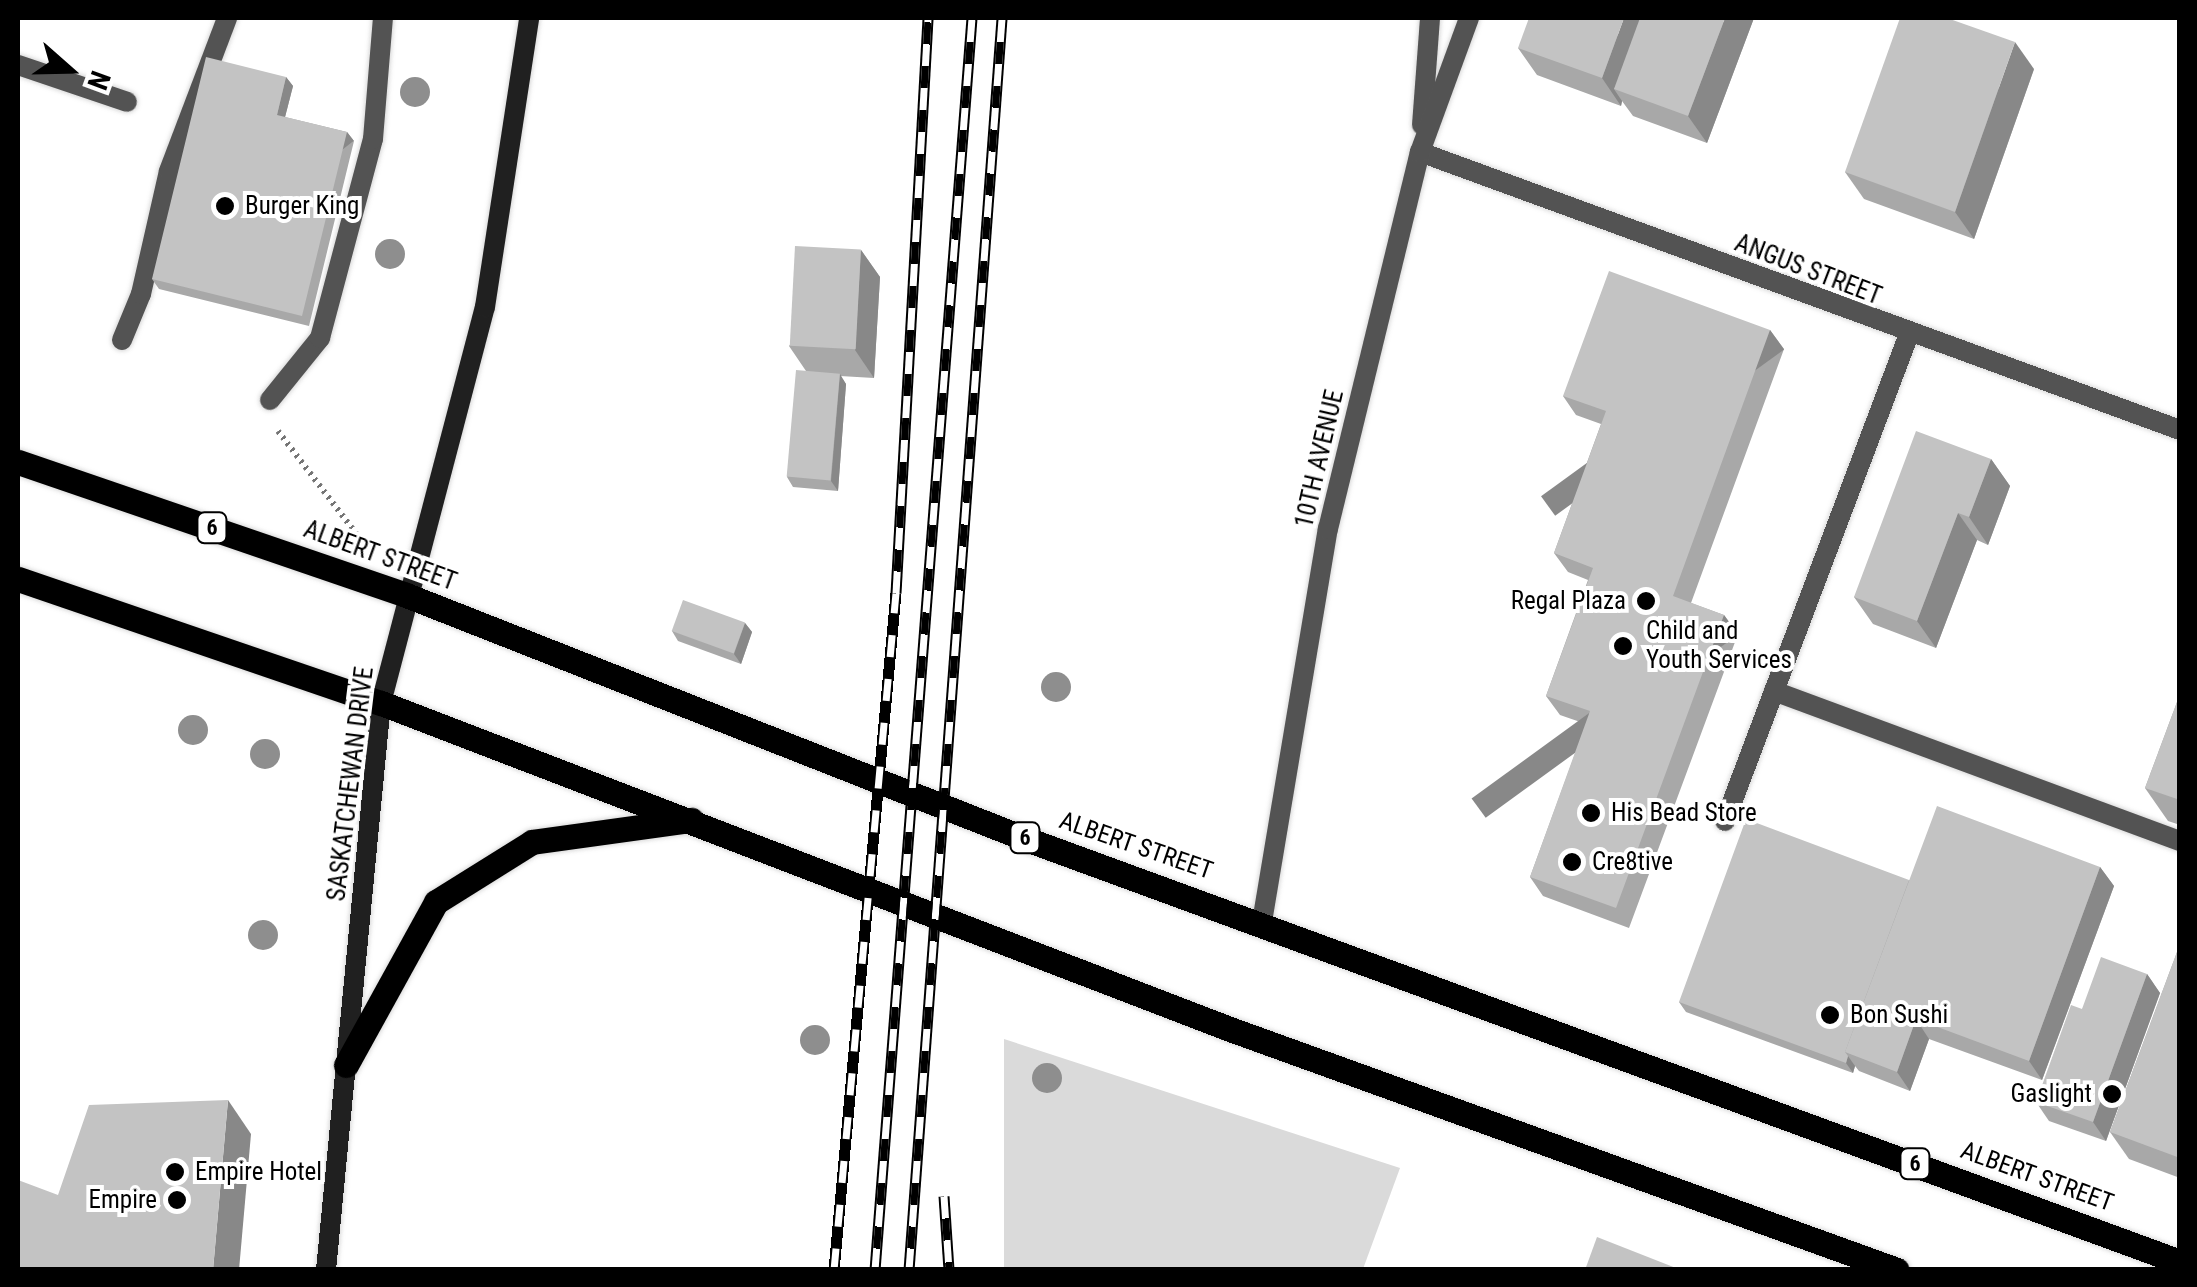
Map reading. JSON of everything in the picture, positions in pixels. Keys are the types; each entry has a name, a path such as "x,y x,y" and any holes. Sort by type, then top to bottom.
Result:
{"main road":[{"name":"SASKATCHEWAN DRIVE","path":"326,1270 380,703 485,306 529,18"},
{"name":"ALBERT STREET","path":"18,462 406,596 1026,839 1262,922 2180,1262"},
{"path":"18,579 380,703 698,820 1227,1028 1897,1270"},
{"path":"346,1066 436,902 532,842 698,820"}],"street":[{"path":"122,340 141,294 170,170 227,18"},
{"path":"270,400 320,338 373,139 382,18"},
{"path":"1420,152 1430,18"},
{"name":"10TH AVENUE","path":"1262,922 1328,529 1420,152 1468,18"},
{"path":"18,65 126,102"},
{"name":"ANGUS STREET","path":"1420,152 1908,334 2180,430"},
{"path":"1725,820 1908,334"},
{"path":"1774,691 2180,841"}],"path":[{"path":"270,400 282,441 366,544"}],"shaded area":[{"path":"1004,1039 1400,1168 1363,1269 1004,1269"}],"building":[{"path":"1529,18 1624,18 1602,78 1518,48"},
{"path":"1640,18 1725,18 1688,116 1614,89"},
{"path":"1900,18 1947,18 2015,42 1955,212 1845,172"},
{"path":"206,57 286,77 277,115 347,132 302,316 152,279"},
{"path":"795,246 861,249 856,349 790,346"},
{"name":"Regal Plaza","path":"1609,271 1770,330 1673,596 1724,615 1616,908 1530,877 1590,711 1546,696 1593,568 1554,553 1606,411 1563,396"},
{"path":"796,370 840,374 831,480 787,477"},
{"path":"1916,431 1991,459 1969,517 1958,513 1917,621 1854,597"},
{"path":"683,600 745,623 734,654 672,631"},
{"path":"2180,694 2180,800 2145,788"},
{"path":"1937,806 2100,867 2029,1061 1916,1019 1897,1072 1845,1052"},
{"path":"1746,819 1909,880 1845,1052 1846,1063 1679,1002"},
{"path":"2180,944 2180,1158 2110,1132"},
{"path":"2101,957 2147,974 2093,1122 2036,1102 2071,1005 2082,1009"},
{"name":"Empire Hotel","path":"228,1100 213,1270 18,1270 18,1180 58,1195 89,1105"},
{"path":"1597,1237 1681,1270 1585,1270"}],"railway":[{"path":"834,1270 896,593 928,18"},
{"path":"875,1270 972,18"},
{"path":"909,1270 1002,18"},
{"path":"944,1196 949,1270"}],"place":[{"name":"Burger King","path":"225,206"},
{"name":"Regal Plaza","path":"1646,601"},
{"name":"Child and Youth Services","path":"1623,646"},
{"name":"His Bead Store","path":"1591,813"},
{"name":"Cre8tive","path":"1572,862"},
{"name":"Bon Sushi","path":"1830,1015"},
{"name":"Gaslight","path":"2112,1094"},
{"name":"Empire Hotel","path":"175,1172"},
{"name":"Empire","path":"177,1200"}]}
